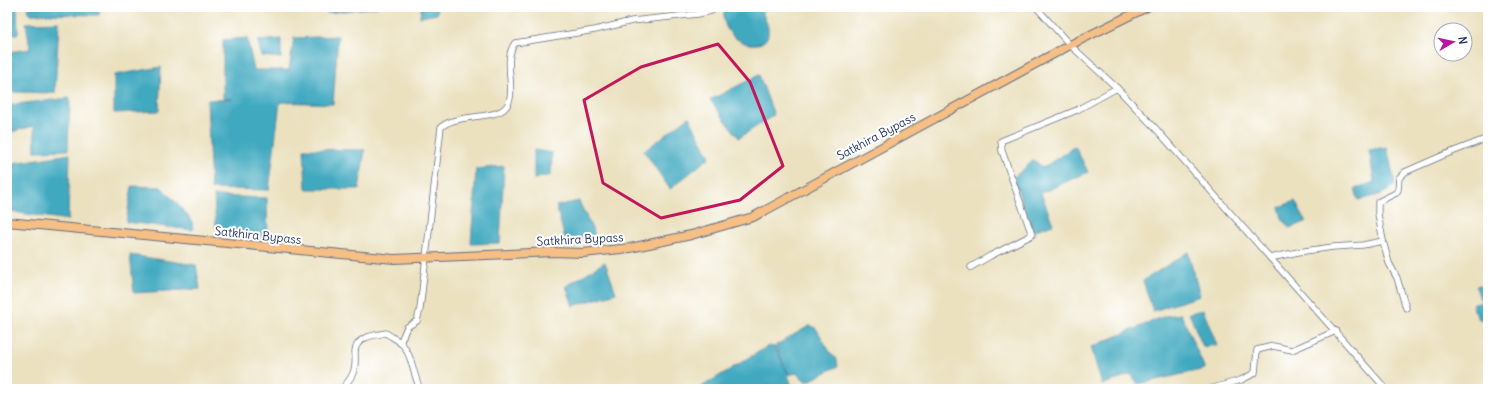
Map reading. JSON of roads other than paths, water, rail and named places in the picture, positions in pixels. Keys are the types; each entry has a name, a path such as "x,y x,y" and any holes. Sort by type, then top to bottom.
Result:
{"highway":[{"name":"Satkhira Bypass","path":"7,222 394,259 552,252 583,253 630,248 691,235 753,216 1070,45 1147,7"}],"street":[{"path":"400,343 407,327 417,321 420,309 441,127 448,122 467,117 495,113 505,108 511,99 509,60 511,48 515,43 595,30 632,21 698,14 711,11 717,7"},
{"path":"1036,7 1070,45 1118,88 1157,130 1386,389"},
{"path":"971,268 990,256 1032,235 1002,151 1001,141 1077,110 1118,88"},
{"path":"1406,308 1397,278 1389,263 1383,241 1378,214 1378,202 1396,193 1398,190 1399,178 1404,172 1488,138"},
{"path":"1270,258 1298,252 1333,247 1363,245 1383,241"},
{"path":"1210,389 1241,380 1255,373 1258,350 1273,346 1292,350 1336,331"},
{"path":"342,389 351,379 355,369 356,348 360,341 369,335 386,333 400,343 409,356 420,389"}],"water":[{"path":"7,7 17,7 18,34 7,34"},
{"path":"28,7 100,7 99,15 29,14"},
{"path":"326,7 377,7 326,13"},
{"path":"421,7 437,7 437,14 420,17"},
{"path":"725,7 759,7 767,24 768,35 764,42 756,44 746,43 736,39 728,31 724,20"},
{"path":"59,22 55,93 7,92 7,52 30,49 26,23"},
{"path":"338,36 333,104 280,102 269,190 211,189 207,100 233,99 223,98 223,40 247,38 254,70 289,70 294,38"},
{"path":"281,39 281,58 261,56 258,41"},
{"path":"161,67 159,111 114,113 114,75"},
{"path":"759,75 774,115 739,138 710,100"},
{"path":"70,98 68,150 35,151 34,126 7,133 7,105"},
{"path":"689,117 710,157 670,189 644,151"},
{"path":"1075,146 1088,172 1041,193 1053,224 1033,231 1013,178 1034,160 1043,168"},
{"path":"1387,147 1395,184 1388,191 1373,197 1358,200 1355,189 1374,182 1369,150"},
{"path":"304,149 365,150 359,189 306,189"},
{"path":"534,150 552,153 551,175 534,179"},
{"path":"70,154 68,220 7,211 7,164"},
{"path":"504,166 500,243 471,244 476,169"},
{"path":"132,186 161,187 192,221 193,230 126,222"},
{"path":"214,196 267,198 268,237 216,228"},
{"path":"579,201 595,235 565,239 556,206"},
{"path":"1295,201 1306,222 1289,228 1282,218 1279,207"},
{"path":"1188,252 1200,296 1153,311 1143,281"},
{"path":"130,255 196,265 200,289 134,293"},
{"path":"605,262 616,293 573,306 566,286"},
{"path":"1478,285 1486,286 1488,291 1488,299 1480,299 1476,287"},
{"path":"1484,302 1488,316 1483,320 1479,319 1472,306 1474,303"},
{"path":"1203,310 1217,345 1203,347 1189,313"},
{"path":"1181,314 1205,369 1138,384 1131,374 1102,385 1091,347 1165,316"},
{"path":"809,326 816,328 830,352 837,360 838,366 807,382 796,373 789,375 785,367 793,389 698,389 768,346 775,347 784,366 776,345"}]}
